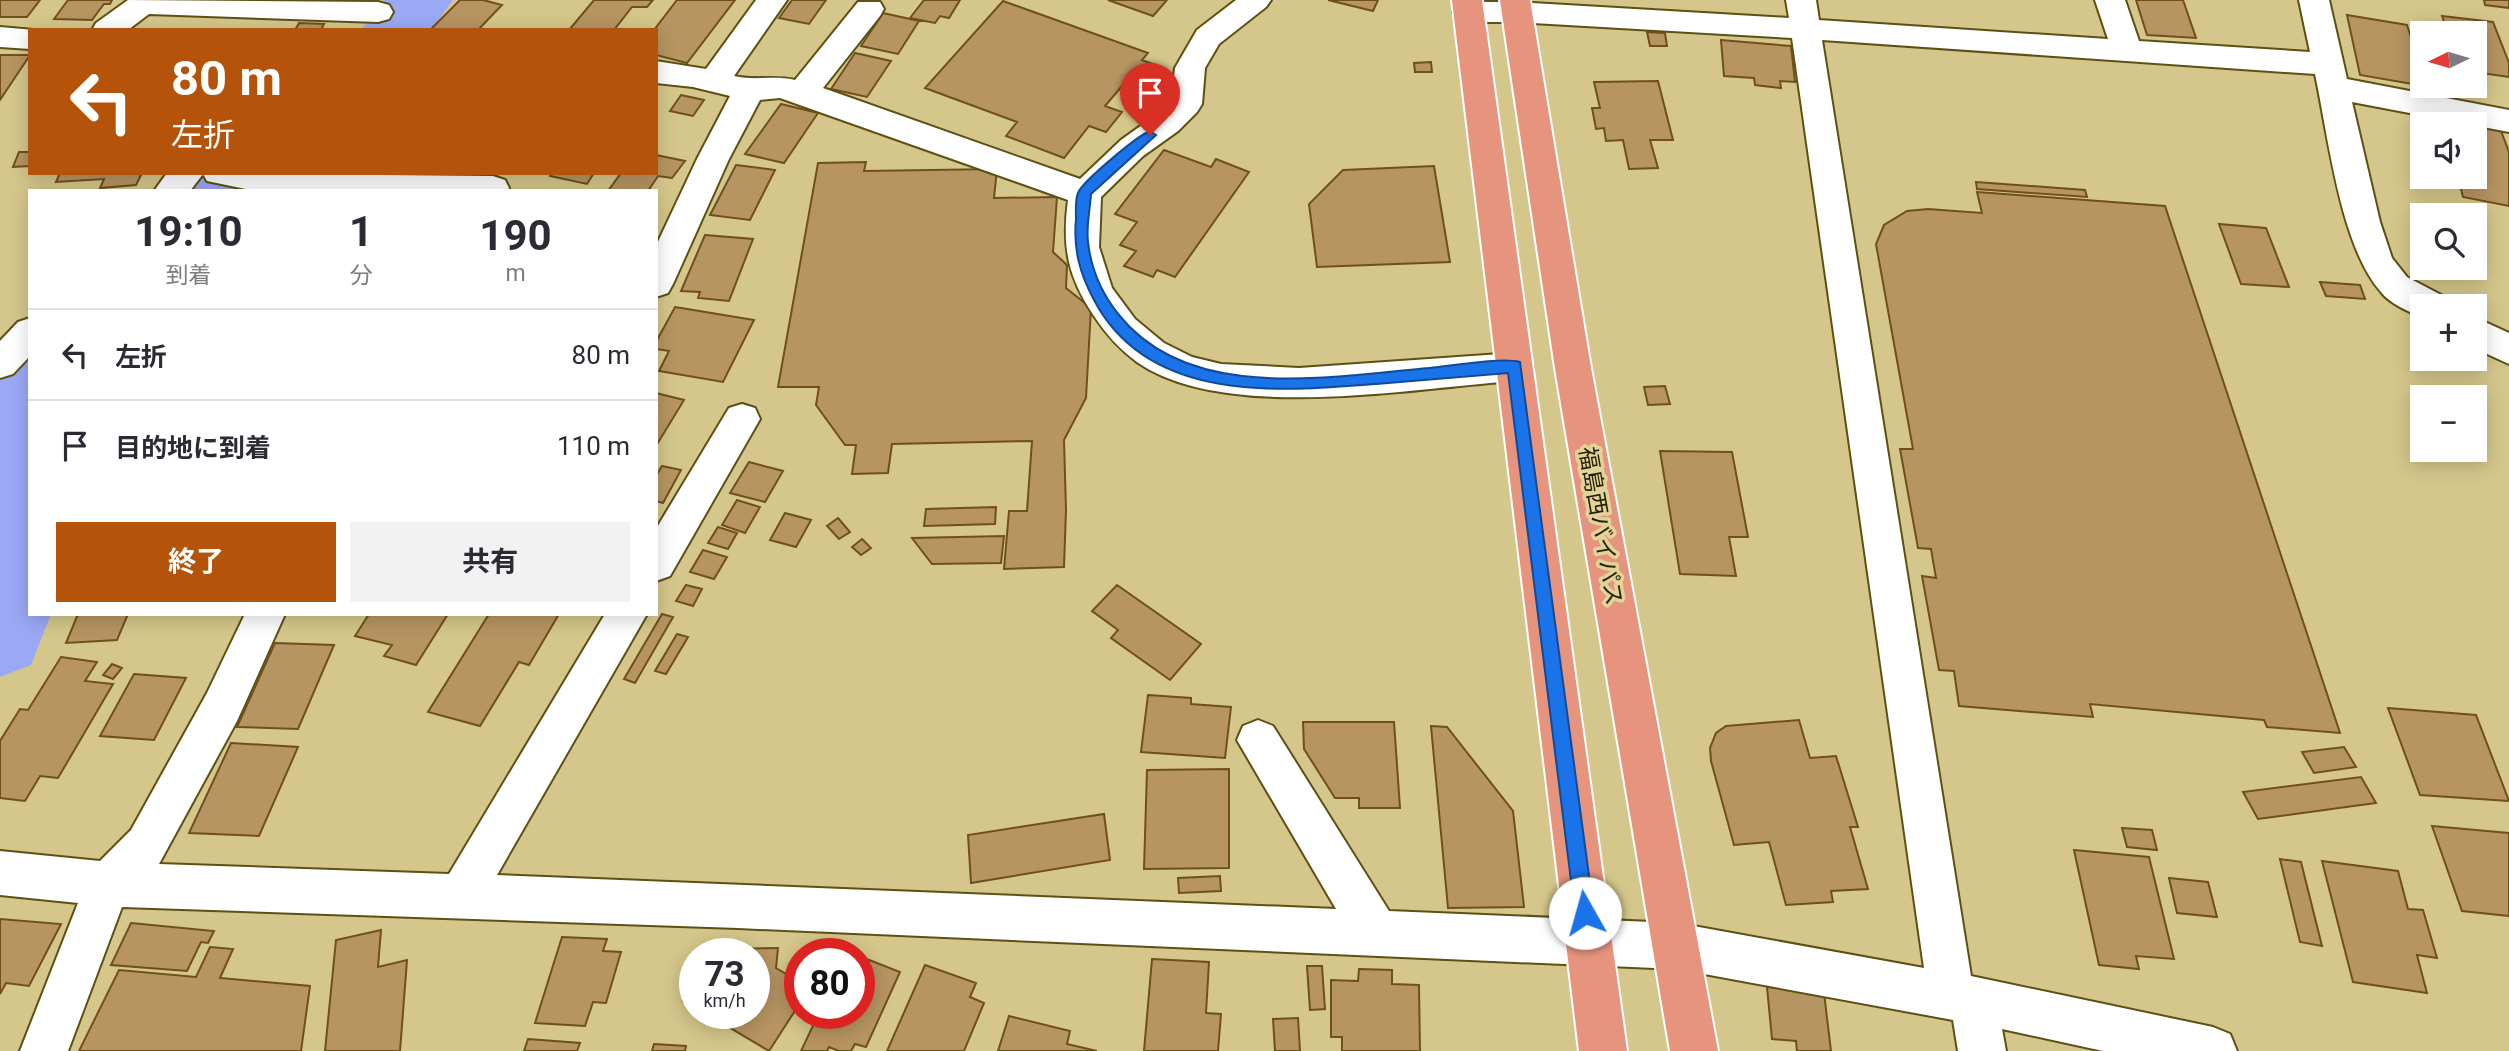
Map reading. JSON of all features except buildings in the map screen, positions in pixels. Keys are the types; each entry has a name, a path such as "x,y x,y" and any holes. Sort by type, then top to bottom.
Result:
{"highway":[{"path":"1468,6 1603,1051"},
{"name":"福島西バイパス","path":"1516,6 1573,368 1694,1051"}],"street":[{"path":"714,81 772,0"},
{"path":"1256,0 1208,37 1190,68 1186,104 1167,123 1132,148 1085,193 1081,241 1089,276 1106,309 1123,330 1147,351 1181,369 1229,381 1280,383 1515,367"},
{"path":"2110,0 2127,50"},
{"path":"2314,0 2363,222 2377,263 2395,286 2410,294"},
{"path":"110,28 144,2 376,14"},
{"path":"1468,6 1803,14 2329,75 2509,121"},
{"path":"802,93 869,9"},
{"path":"1803,14 1962,998 1982,1051"},
{"path":"0,37 28,39"},
{"path":"658,72 714,81 749,90 780,87 802,93 1085,193"},
{"path":"658,280 713,159 749,90"},
{"path":"172,189 185,175"},
{"path":"229,176 304,189 496,184"},
{"path":"0,364 28,334"},
{"path":"2487,338 2509,350"},
{"path":"658,561 742,419"},
{"path":"44,1051 108,884 147,845 222,707 264,616"},
{"path":"461,895 626,616"},
{"path":"1258,740 1376,932"},
{"path":"0,873 108,884 461,895 1588,940 1677,946 1962,998 2213,1051"}],"waterway":[{"path":"396,28 421,0"},
{"path":"210,189 225,175"},
{"path":"0,637 26,554 25,480 14,439 14,402 28,382"}],"route":[{"path":"1150,135 1132,148 1085,193 1081,241 1089,276 1106,309 1123,330 1147,351 1181,369 1229,381 1340,381 1515,367 1585,913"}]}
